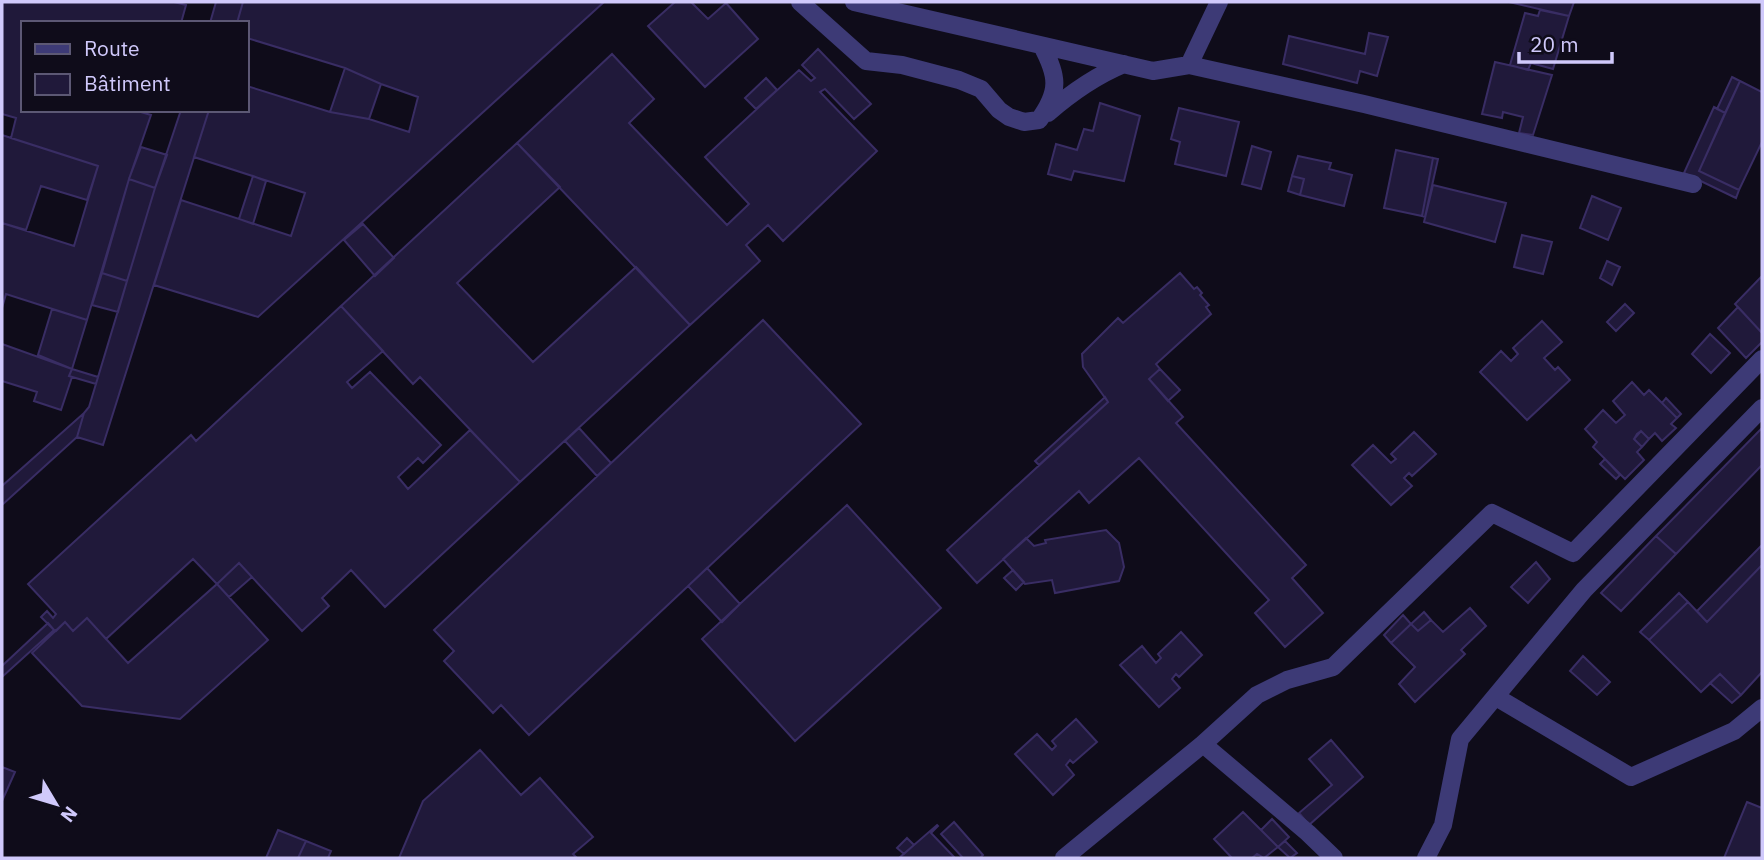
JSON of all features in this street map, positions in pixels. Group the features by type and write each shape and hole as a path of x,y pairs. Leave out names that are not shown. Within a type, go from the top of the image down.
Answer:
{"street":[{"path":"800,2 866,61 902,65 959,80 981,89 999,110 1024,122 1039,120 1078,89 1124,64"},
{"path":"854,2 1153,71 1189,65 1364,104 1693,184"},
{"path":"1189,65 1219,2"},
{"path":"1039,120 1050,105 1055,89 1054,68 1042,46"},
{"path":"1064,858 1203,744 1257,695 1287,680 1333,667 1492,513 1573,553 1762,359"},
{"path":"1426,858 1443,825 1460,739 1584,590 1762,408"},
{"path":"1496,697 1631,778 1734,731 1762,708"},
{"path":"1203,744 1334,858"}],"building":[{"path":"2,2 174,2 186,5 182,21 21,21 21,112 141,112 151,115 87,320 6,294 2,308 2,223 74,246 98,166 11,138 16,118 2,114"},
{"path":"216,2 243,2 238,21 211,21"},
{"path":"243,2 604,2 258,317 154,285 181,200 291,236 305,193 194,157 208,112 248,112 248,86 330,112 369,119 409,132 418,97 345,68 248,38 248,21 238,21"},
{"path":"675,2 691,2 708,19 726,3 758,39 705,87 648,26"},
{"path":"1509,2 1574,2 1569,16"},
{"path":"1540,10 1569,16 1553,69 1531,63 1528,70 1510,65 1525,13 1538,16"},
{"path":"1369,33 1388,37 1377,76 1360,71 1357,83 1283,64 1289,36 1365,54"},
{"path":"818,49 871,104 854,119 825,89 820,92 877,151 783,241 768,225 746,245 760,261 690,325 517,143 612,54 654,99 629,123 727,225 749,204 705,157 799,70 811,81 815,78 802,65"},
{"path":"1495,62 1552,75 1533,135 1519,133 1523,117 1503,112 1502,118 1482,114"},
{"path":"345,68 381,84 369,119 330,112"},
{"path":"1732,77 1740,81 1725,113 1717,109"},
{"path":"766,78 777,90 756,109 745,98"},
{"path":"1740,81 1762,92 1762,142 1739,190 1699,171"},
{"path":"1100,103 1140,116 1124,181 1074,171 1071,180 1048,174 1056,144 1077,150 1084,129 1093,131"},
{"path":"1714,107 1725,113 1699,171 1739,190 1736,198 1684,173"},
{"path":"1179,108 1239,122 1226,176 1175,164 1180,142 1171,139"},
{"path":"180,112 208,112 103,445 77,437 84,413 89,407"},
{"path":"2,135 98,166 87,200 41,186 26,230 2,223"},
{"path":"517,143 560,187 457,283 533,362 636,267 690,325 520,482 420,377 413,384 341,306"},
{"path":"1252,146 1271,152 1261,189 1242,184"},
{"path":"141,147 167,155 155,188 129,179"},
{"path":"1396,150 1433,158 1422,216 1384,208"},
{"path":"1298,156 1331,163 1329,169 1352,175 1344,206 1300,195 1304,179 1292,176"},
{"path":"1433,158 1438,159 1425,217 1422,216"},
{"path":"253,176 266,181 253,224 239,219"},
{"path":"1292,176 1304,179 1300,195 1288,191"},
{"path":"129,179 155,188 127,281 102,273"},
{"path":"1433,185 1506,203 1495,242 1424,222"},
{"path":"1592,196 1621,208 1608,240 1580,228"},
{"path":"363,224 394,258 375,276 344,240"},
{"path":"1522,235 1552,242 1543,274 1514,267"},
{"path":"1607,261 1620,267 1612,285 1600,278"},
{"path":"102,273 127,281 118,312 92,305"},
{"path":"1180,273 1194,289 1197,287 1202,293 1200,295 1209,305 1206,307 1211,314 1156,364 1160,369 1149,379 1183,417 1176,423 1306,565 1292,578 1323,613 1285,647 1255,613 1269,600 1139,458 1089,503 1079,491 977,583 947,550 1108,402 1083,367 1082,354 1118,318 1123,323"},
{"path":"1762,276 1762,333 1735,304"},
{"path":"1625,304 1634,313 1616,331 1607,322"},
{"path":"341,306 383,351 347,382 352,388 370,372 441,445 423,463 418,458 398,477 408,489 470,430 520,482 385,607 351,570 322,598 329,606 302,631 239,563 217,584 193,559 106,639 87,618 73,631 65,622 54,630 41,617 47,611 53,618 56,614 28,584 191,435 196,441"},
{"path":"1738,307 1762,333 1762,342 1746,358 1718,328"},
{"path":"52,309 87,320 72,369 38,355"},
{"path":"763,320 861,424 529,735 501,705 493,713 444,661 454,651 434,630"},
{"path":"1542,321 1562,342 1544,358 1555,370 1558,367 1570,380 1527,420 1480,372 1501,351 1511,361 1518,354 1513,348"},
{"path":"1710,334 1730,353 1711,373 1692,354"},
{"path":"2,344 72,369 61,410 34,401 37,392 2,381"},
{"path":"72,369 98,377 96,384 69,376"},
{"path":"1160,369 1180,390 1168,401 1149,379"},
{"path":"1632,382 1644,395 1649,390 1677,418 1671,424 1676,428 1662,441 1655,433 1649,439 1641,431 1637,434 1634,439 1642,447 1637,452 1644,460 1625,479 1593,447 1597,442 1585,429 1603,410 1616,423 1625,415 1613,401"},
{"path":"1105,397 1108,402 1039,465 1035,461"},
{"path":"1666,398 1681,414 1677,418 1662,403"},
{"path":"84,413 77,437 2,505 2,486"},
{"path":"579,428 611,463 597,476 565,441"},
{"path":"1762,428 1762,465 1676,554 1656,536"},
{"path":"1641,431 1649,439 1642,447 1634,439"},
{"path":"1414,432 1436,454 1412,476 1409,473 1404,478 1412,486 1391,505 1352,465 1373,445 1391,463 1396,459 1391,454"},
{"path":"1605,459 1620,475 1616,479 1600,464"},
{"path":"847,505 941,608 795,741 702,639"},
{"path":"1106,530 1119,543 1124,567 1119,581 1055,593 1052,580 1025,584 1003,559 1026,538 1034,546 1046,543 1045,540"},
{"path":"1656,536 1676,554 1621,611 1601,593"},
{"path":"1762,545 1762,565 1707,622 1697,611"},
{"path":"1536,562 1550,579 1528,603 1511,587"},
{"path":"239,563 252,577 229,597 217,584"},
{"path":"1762,565 1762,672 1741,695 1720,674 1701,692 1649,640 1688,602 1707,622"},
{"path":"707,568 740,604 722,622 688,586"},
{"path":"1013,570 1024,582 1016,590 1004,578"},
{"path":"217,584 268,640 180,719 82,706 32,653 65,622 73,631 87,618 128,663"},
{"path":"1679,593 1688,602 1649,640 1640,632"},
{"path":"1470,608 1486,626 1461,650 1465,654 1415,702 1399,684 1415,667 1391,643 1411,624 1418,631 1431,620 1443,632"},
{"path":"1424,612 1431,620 1418,631 1411,624"},
{"path":"1403,615 1411,624 1391,643 1384,635"},
{"path":"48,623 54,630 2,677 2,666"},
{"path":"1181,632 1202,655 1179,677 1176,674 1172,679 1180,688 1159,707 1120,665 1142,646 1156,663 1161,658 1158,654"},
{"path":"1583,656 1610,682 1597,695 1570,671"},
{"path":"1720,674 1741,695 1732,703 1710,683"},
{"path":"1076,719 1097,742 1073,763 1070,760 1066,765 1074,775 1053,795 1015,754 1037,734 1052,750 1056,746 1052,741"},
{"path":"1331,740 1363,777 1309,825 1299,813 1332,785 1309,759"},
{"path":"480,750 521,795 540,778 593,837 573,854 577,858 399,858 423,801"},
{"path":"2,767 15,772 2,801"},
{"path":"1747,802 1762,808 1762,858 1724,858"},
{"path":"1243,812 1278,847 1264,858 1257,854 1252,858 1232,858 1214,839"},
{"path":"1272,819 1289,837 1278,847 1261,830"},
{"path":"954,822 983,855 980,858 963,858 941,834"},
{"path":"937,825 931,833 955,858 899,858"},
{"path":"278,830 306,841 298,858 266,858"},
{"path":"907,838 914,845 904,854 897,848"},
{"path":"306,841 331,851 328,858 298,858"},
{"path":"1285,841 1297,853 1290,858 1278,847"}]}
